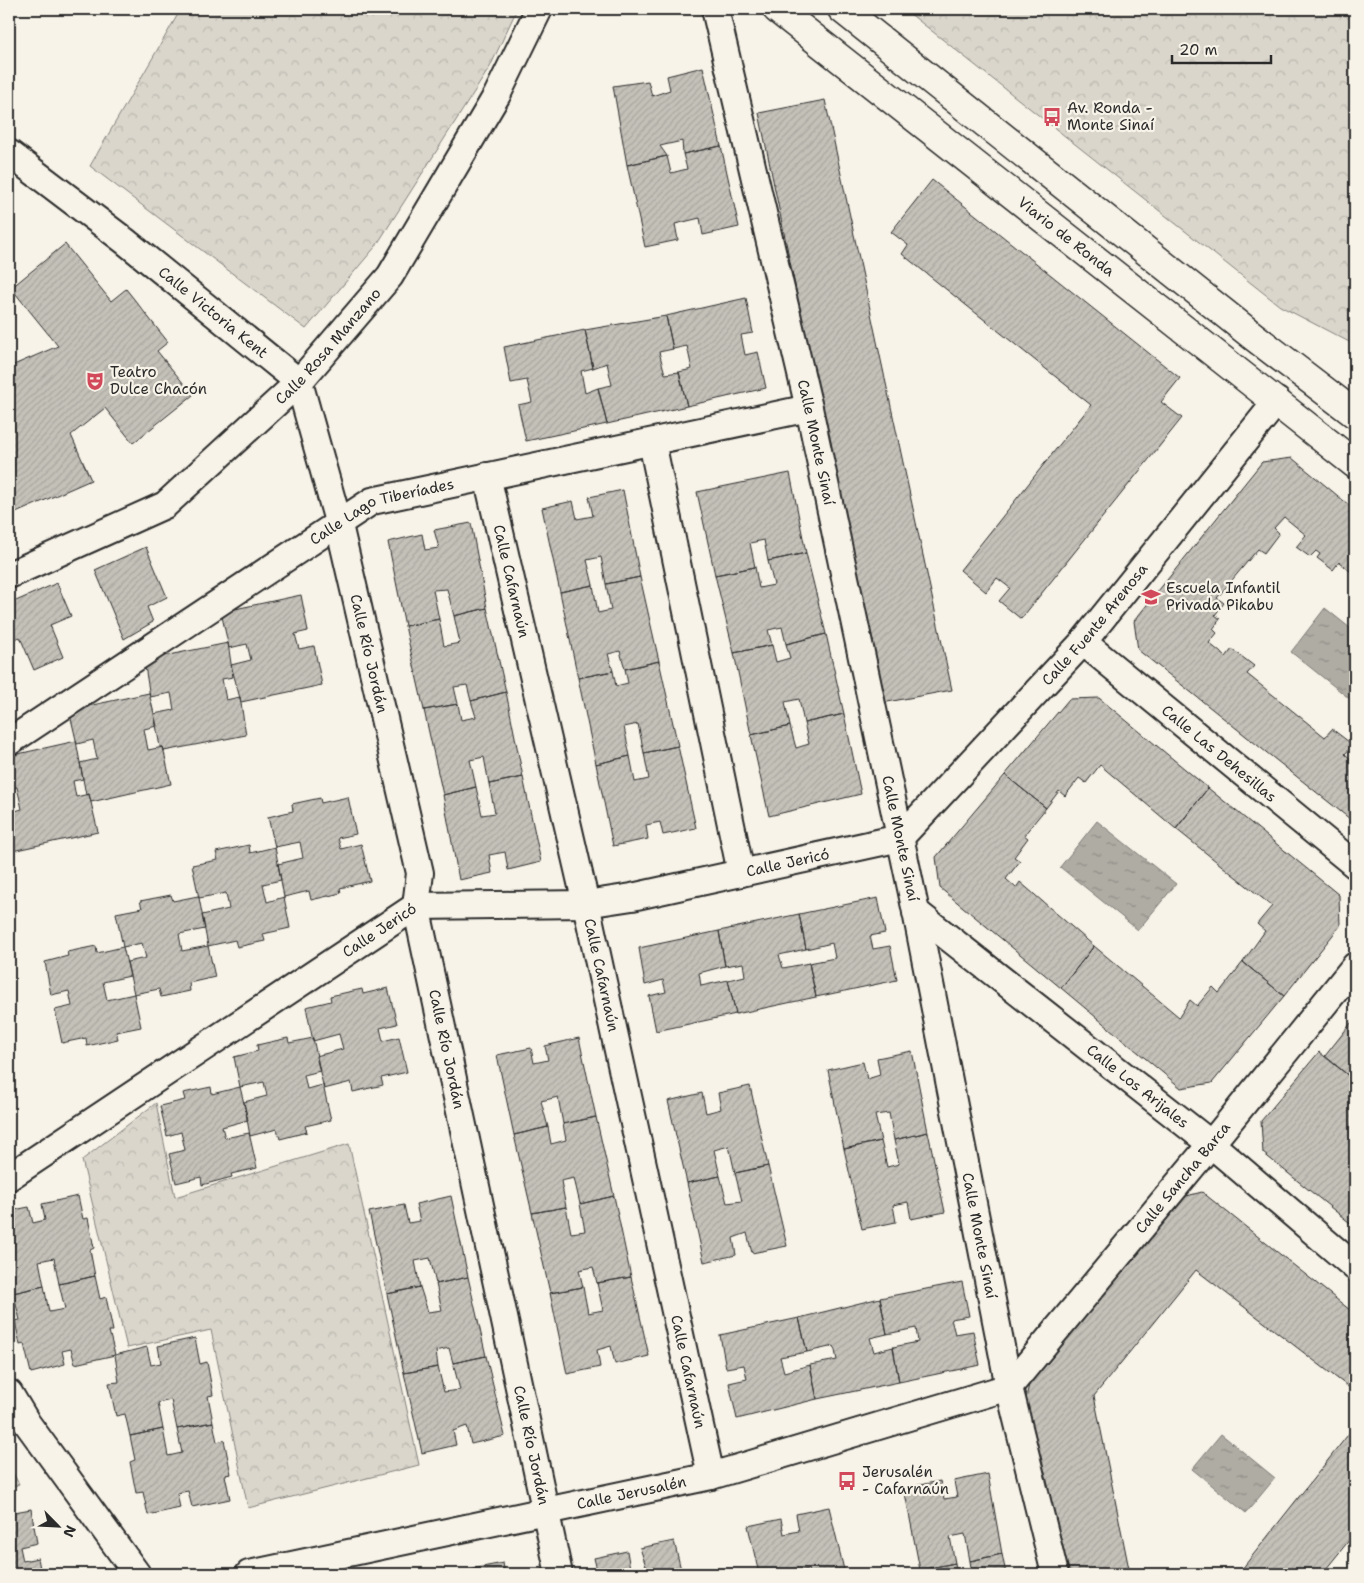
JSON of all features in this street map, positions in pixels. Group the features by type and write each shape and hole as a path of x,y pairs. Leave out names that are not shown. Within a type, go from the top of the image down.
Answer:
{"main road":[{"name":"Viario de Ronda","path":"777,9 1355,464"},
{"path":"842,9 1253,336 1355,414"}],"street":[{"name":"Calle Rosa Manzano","path":"9,575 166,506 299,382 390,276 497,95 540,9"},
{"name":"Calle Monte Sinaí","path":"715,9 809,408 916,912 1009,1387 1055,1574"},
{"name":"Calle Victoria Kent","path":"9,153 125,241 299,382"},
{"path":"299,382 339,525"},
{"name":"Calle Fuente Arenosa","path":"900,838 1083,642 1277,402"},
{"name":"Calle Lago Tiberíades","path":"9,742 339,525 372,501 809,408"},
{"path":"652,442 741,873"},
{"name":"Calle Cafarnaún","path":"487,476 586,904 711,1476"},
{"name":"Calle Río Jordán","path":"339,525 420,873 416,906 559,1574"},
{"name":"Calle Las Dehesillas","path":"1083,642 1355,865"},
{"name":"Calle Jericó","path":"9,1177 416,906 586,904 632,897 900,838"},
{"name":"Calle Los Arijales","path":"916,912 1212,1144 1355,1267"},
{"name":"Calle Sancha Barca","path":"1009,1387 1212,1144 1355,966"},
{"name":"Calle Jerusalén","path":"250,1574 711,1476 1009,1387"},
{"path":"9,1393 28,1423 137,1574"}],"green space":[{"path":"181,9 517,9 490,67 376,246 306,329 90,166"},
{"path":"904,9 1355,9 1355,345 1280,306"},
{"path":"156,1103 175,1197 349,1144 419,1465 248,1508 211,1330 127,1348 82,1160"},
{"path":"9,1466 19,1484 9,1489"}],"water":[{"path":"1325,608 1355,632 1355,703 1291,652"},
{"path":"1097,821 1176,884 1138,930 1060,867"},
{"path":"1221,1434 1275,1478 1246,1513 1192,1469"}],"building":[{"path":"703,67 721,146 683,154 682,141 660,146 667,156 627,165 613,86 648,81 652,96 670,90 667,76"},
{"path":"825,100 952,690 882,703 759,113"},
{"path":"721,146 739,227 703,235 700,218 675,224 678,240 645,247 627,165 667,156 671,173 687,169 683,154"},
{"path":"932,180 1180,378 1161,402 1182,418 1021,619 999,601 1010,588 997,578 986,592 960,570 1091,405 902,254 908,245 891,232"},
{"name":"Teatro Dulce Chacón","path":"65,244 111,301 126,289 168,342 157,351 193,395 133,443 105,408 71,435 91,480 9,516 9,367 58,346 11,288"},
{"path":"746,298 753,333 741,335 745,355 758,352 766,388 687,406 679,372 692,369 687,346 673,349 666,316"},
{"path":"666,316 673,349 659,352 665,374 679,372 687,406 607,424 598,388 612,385 607,363 593,368 585,330"},
{"path":"585,330 593,368 581,371 585,393 598,388 607,424 526,441 518,405 532,402 527,380 511,383 504,347"},
{"path":"1292,458 1355,510 1355,575 1339,562 1333,570 1317,558 1320,554 1316,551 1310,557 1296,547 1306,535 1284,517 1274,528 1279,533 1264,553 1258,549 1217,598 1224,603 1215,615 1220,619 1213,629 1217,633 1209,643 1226,657 1232,649 1254,666 1247,674 1325,737 1332,729 1353,745 1345,754 1355,763 1355,823 1138,650 1134,621 1262,462"},
{"path":"790,473 806,553 768,561 764,540 750,543 755,567 715,575 697,492"},
{"path":"623,490 640,577 606,584 601,557 587,560 593,585 560,592 542,508 573,501 577,519 593,516 589,497"},
{"path":"471,523 487,608 454,616 447,589 433,590 439,619 405,626 388,542 422,534 425,550 439,548 434,530"},
{"path":"146,547 167,597 147,607 153,622 124,639 95,570"},
{"path":"806,553 826,634 786,644 782,627 768,630 772,645 734,653 715,575 755,567 759,588 774,585 768,561"},
{"path":"640,577 659,661 625,669 620,651 608,654 613,671 578,678 560,592 593,585 598,613 611,610 606,584"},
{"path":"57,583 71,616 50,625 63,657 34,670 20,637 9,641 9,604"},
{"path":"301,595 308,631 295,634 299,649 314,646 322,685 241,702 231,665 251,660 247,644 229,648 221,612"},
{"path":"487,608 506,692 471,701 467,685 454,687 458,704 424,710 405,626 439,619 444,646 460,643 454,616"},
{"path":"826,634 844,714 804,723 799,699 785,702 790,726 751,735 734,653 772,645 776,662 790,658 786,644"},
{"path":"228,643 233,677 222,679 226,700 240,697 246,735 164,751 163,747 160,747 154,714 174,710 171,693 150,697 144,660"},
{"path":"659,661 678,746 644,753 638,724 624,727 630,756 596,764 578,678 613,671 616,686 628,683 625,669"},
{"path":"506,692 523,777 489,784 484,757 470,760 476,787 443,795 424,710 458,704 461,720 476,717 471,701"},
{"path":"149,693 157,726 144,729 148,750 163,747 171,784 91,802 89,794 86,795 80,763 97,759 93,740 77,744 69,710"},
{"path":"1099,698 1208,788 1176,829 1100,765 1086,783 1079,778 1065,796 1059,791 1046,808 1005,775 1069,699"},
{"path":"844,714 861,794 769,816 751,735 790,726 796,748 809,744 804,723"},
{"path":"76,741 83,779 73,781 76,797 89,794 98,832 12,851 9,838 9,813 22,809 17,787 9,789 9,756"},
{"path":"678,746 696,828 663,835 660,822 646,825 648,839 613,846 596,764 630,756 635,782 649,779 644,753"},
{"path":"1005,775 1046,808 1024,835 1028,838 1014,857 1020,861 1006,879 1016,888 1020,882 1094,946 1061,988 940,888 936,857"},
{"path":"523,777 541,862 508,870 505,852 489,855 492,873 459,880 443,795 476,787 482,815 495,813 489,784"},
{"path":"1208,788 1339,895 1340,926 1284,996 1243,962 1265,931 1257,924 1272,906 1176,829"},
{"path":"348,797 356,834 338,838 341,849 361,844 370,881 340,888 341,893 311,900 309,891 284,897 278,864 303,858 300,842 275,847 268,817 293,811 292,804 320,798 321,803"},
{"path":"249,845 250,853 275,847 281,880 263,884 267,902 284,897 290,928 263,934 265,941 237,947 235,940 208,946 202,915 229,909 226,893 199,898 192,865 218,860 216,852"},
{"path":"171,895 173,901 198,896 205,929 179,934 182,951 208,946 215,977 189,983 190,991 161,997 159,989 134,994 127,962 146,958 142,943 123,947 116,913 142,908 140,901"},
{"path":"878,898 885,933 870,936 873,949 890,946 897,980 816,997 809,963 835,958 832,943 806,949 799,914"},
{"path":"799,914 806,949 779,955 783,968 809,963 816,997 736,1014 728,980 745,976 743,963 725,966 719,931"},
{"path":"719,931 725,966 699,973 701,986 728,980 736,1014 656,1031 649,996 666,992 663,980 645,985 639,948"},
{"path":"96,946 97,953 123,947 130,976 103,982 107,1000 134,994 141,1027 116,1032 118,1039 87,1046 86,1038 62,1043 55,1010 72,1006 69,991 51,995 45,962 68,956 67,952"},
{"path":"1094,946 1179,1017 1190,1000 1197,1006 1213,987 1219,993 1243,962 1284,996 1212,1083 1181,1088 1061,988"},
{"path":"388,988 397,1024 380,1028 383,1041 399,1037 407,1072 381,1078 383,1085 353,1092 351,1082 324,1089 316,1056 343,1049 339,1034 313,1041 306,1007 331,1001 330,996 362,989 363,994"},
{"path":"1355,1018 1355,1081 1325,1056"},
{"path":"288,1038 289,1043 313,1038 320,1071 304,1075 307,1089 323,1085 331,1120 305,1126 307,1132 280,1139 277,1129 250,1136 244,1102 267,1096 264,1082 240,1087 234,1057 258,1051 257,1045"},
{"path":"579,1038 596,1117 563,1124 558,1097 541,1101 548,1127 514,1135 497,1055 531,1048 534,1063 548,1060 545,1046"},
{"path":"912,1051 928,1132 894,1140 889,1113 875,1115 881,1141 844,1149 828,1070 863,1062 867,1079 880,1075 877,1058"},
{"path":"1319,1052 1355,1081 1355,1227 1263,1153 1261,1121"},
{"path":"750,1086 768,1166 735,1173 729,1146 714,1150 720,1176 687,1183 668,1101 702,1093 706,1113 721,1109 718,1093"},
{"path":"211,1087 212,1094 240,1087 248,1120 222,1127 225,1138 249,1133 257,1168 231,1174 232,1177 202,1185 201,1177 176,1183 169,1154 185,1150 181,1132 167,1136 160,1106 185,1100 183,1093"},
{"path":"596,1117 614,1196 580,1204 574,1178 561,1181 566,1207 532,1213 514,1135 548,1127 551,1144 566,1140 563,1124"},
{"path":"928,1132 945,1212 911,1219 908,1202 893,1205 896,1222 862,1229 844,1149 881,1141 887,1167 899,1164 894,1140"},
{"path":"768,1166 787,1246 752,1253 747,1233 733,1238 736,1255 704,1262 687,1183 720,1176 727,1203 742,1201 735,1173"},
{"path":"1202,1192 1355,1314 1355,1392 1196,1270 1094,1396 1130,1574 1067,1574 1025,1403 1034,1361 1175,1199"},
{"path":"78,1196 83,1219 88,1218 94,1248 90,1250 95,1276 59,1284 54,1258 39,1261 44,1286 13,1293 9,1273 9,1211 29,1207 33,1223 45,1220 42,1204"},
{"path":"451,1196 468,1277 436,1284 430,1258 415,1261 420,1287 387,1294 369,1212 404,1205 408,1223 420,1221 416,1204"},
{"path":"614,1196 631,1277 597,1283 593,1267 579,1270 583,1287 550,1293 532,1213 566,1207 571,1233 585,1231 580,1204"},
{"path":"95,1276 100,1299 106,1297 113,1331 109,1331 115,1355 75,1364 71,1349 62,1351 65,1364 31,1373 24,1344 20,1345 15,1321 20,1320 13,1293 44,1286 49,1312 65,1309 59,1284"},
{"path":"468,1277 486,1356 453,1363 449,1348 436,1351 438,1367 404,1373 387,1294 420,1287 428,1312 442,1310 436,1284"},
{"path":"631,1277 649,1356 615,1364 611,1346 597,1350 600,1367 567,1374 550,1293 583,1287 588,1313 603,1310 597,1283"},
{"path":"962,1282 969,1316 951,1319 955,1334 973,1331 980,1365 899,1382 893,1347 918,1342 916,1328 887,1334 880,1298"},
{"path":"880,1298 887,1334 870,1338 874,1352 893,1347 899,1382 817,1399 810,1365 837,1360 834,1346 807,1352 799,1318"},
{"path":"799,1318 807,1352 780,1357 784,1372 810,1365 817,1399 737,1419 729,1383 747,1379 744,1365 726,1368 720,1335"},
{"path":"195,1338 200,1364 207,1362 213,1395 208,1396 213,1422 177,1429 171,1400 158,1403 163,1429 130,1436 125,1414 116,1416 109,1383 119,1382 115,1355 147,1347 151,1365 161,1363 158,1346"},
{"path":"486,1356 505,1436 471,1444 467,1426 453,1431 456,1445 422,1453 404,1373 438,1367 444,1392 460,1390 453,1363"},
{"path":"213,1422 217,1442 224,1440 231,1474 225,1475 230,1499 192,1507 188,1491 177,1493 180,1508 148,1515 143,1492 136,1493 130,1462 135,1460 130,1436 163,1429 168,1456 182,1453 177,1429"},
{"path":"1355,1426 1355,1533 1322,1574 1238,1574"},
{"path":"988,1474 1002,1554 970,1561 965,1534 950,1537 955,1563 920,1570 904,1488 940,1481 944,1499 957,1497 954,1481"},
{"path":"829,1507 845,1574 809,1574 808,1569 794,1572 795,1574 759,1574 748,1526 781,1519 784,1534 799,1531 796,1514"},
{"path":"31,1509 37,1543 20,1547 23,1561 38,1558 41,1574 9,1574 9,1513"},
{"path":"674,1541 682,1574 598,1574 594,1558 627,1551 630,1569 646,1566 640,1548"},
{"path":"1002,1554 1006,1574 972,1574 970,1561"},
{"path":"503,1563 505,1574 468,1574 467,1570"},
{"path":"955,1563 957,1574 921,1574 920,1570"}],"place":[{"name":"Av. Ronda - Monte Sinaí","path":"1052,117"},
{"name":"Teatro Dulce Chacón","path":"95,381"},
{"name":"Escuela Infantil Privada Pikabu","path":"1151,597"},
{"name":"Jerusalén - Cafarnaún","path":"847,1481"}]}
